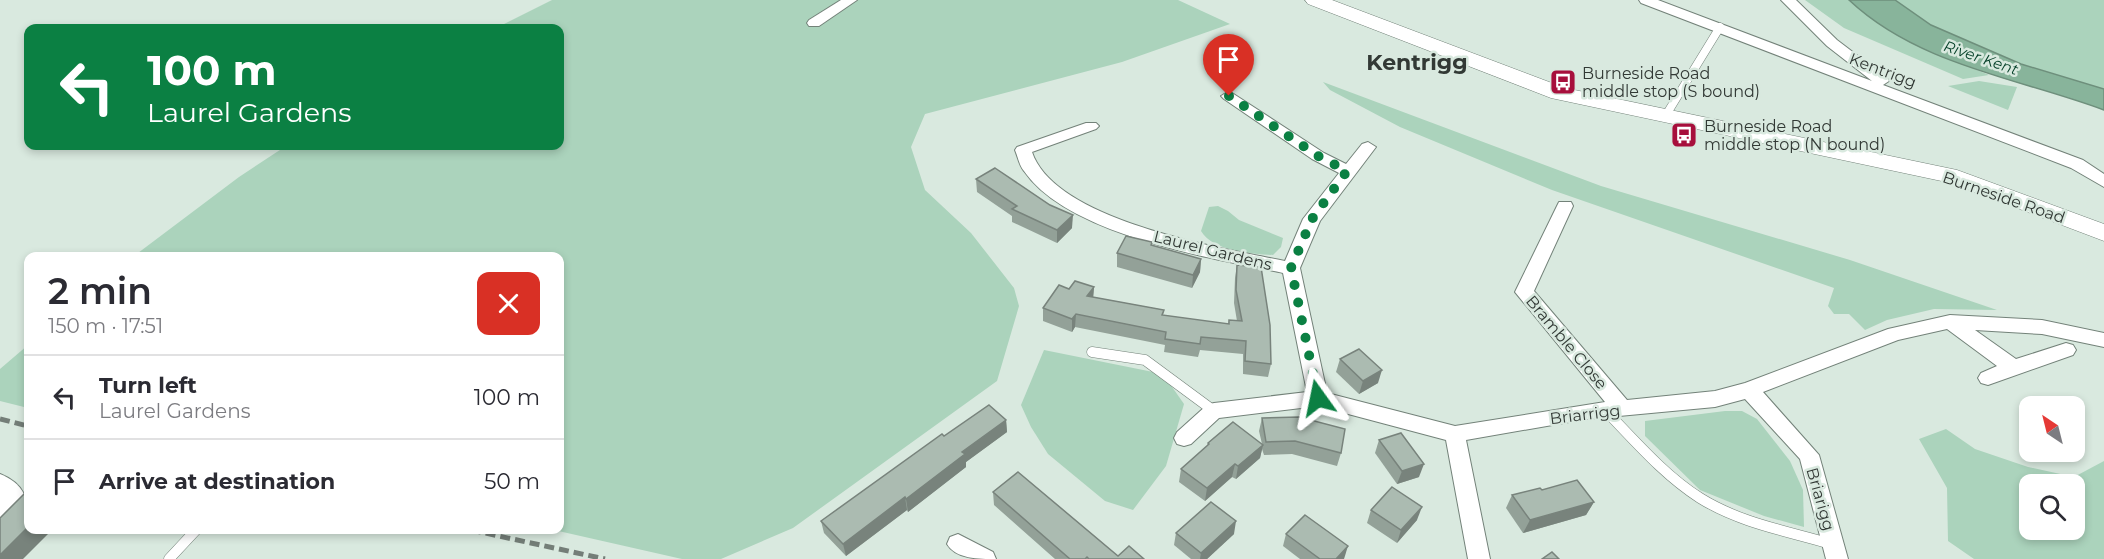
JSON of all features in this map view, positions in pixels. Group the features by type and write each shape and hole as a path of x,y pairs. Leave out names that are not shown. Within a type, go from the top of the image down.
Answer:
{"street":[{"path":"814,23 850,0"},
{"name":"Burneside Road","path":"1315,0 1559,93 1957,177 2104,233"},
{"name":"Kentrigg","path":"1646,0 2077,164 2104,182"},
{"path":"1788,0 1846,57 1911,100"},
{"path":"1229,96 1318,156 1347,171"},
{"name":"Laurel Gardens","path":"1091,126 1023,150 1030,170 1051,190 1091,214 1174,243 1291,268"},
{"name":"Laurel Gardens","path":"1318,398 1291,268 1312,219 1347,171 1368,147"},
{"name":"Bramble Close","path":"1565,206 1524,292 1614,410"},
{"path":"1950,322 2013,367"},
{"name":"Briarrigg","path":"1214,411 1318,398 1455,434 1587,411 1715,399 1749,390 1895,334 1950,322 2042,327 2104,340"},
{"path":"1988,378 2013,367 2066,350"},
{"name":"Briarigg","path":"1749,390 1809,455 1835,552"},
{"path":"1184,438 1214,411"},
{"path":"1455,434 1479,559"},
{"path":"0,483 13,494 0,517"},
{"path":"958,544 985,559"}],"lane":[{"path":"1666,115 1720,27"},
{"path":"1092,352 1145,360 1214,411"},
{"path":"1614,410 1669,474 1701,499 1740,517 1835,552"},
{"path":"169,559 192,534"}],"shaded area":[{"path":"552,0 1178,0 1230,24 1122,62 925,114 911,147 925,190 971,233 1014,288 1019,306 997,381 793,528 721,559 682,559 564,532 564,252 139,252 239,177 280,150 564,150 564,24 504,24"},
{"path":"1805,0 1849,0 1864,13 1898,34 1933,52 1989,75 1963,79 1844,28"},
{"path":"1895,0 2104,0 2104,89 2021,64 1931,25"},
{"path":"1979,81 2017,87 2008,110 1948,86"},
{"path":"1323,82 1601,186 1850,260 1997,310 1934,309 1887,320 1865,330 1849,314 1834,314 1828,306 1834,288 1552,190 1400,127 1330,90"},
{"path":"1218,206 1239,220 1283,238 1281,247 1273,255 1264,255 1233,250 1214,243 1201,231 1209,207"},
{"path":"24,348 24,407 0,401 0,369"},
{"path":"1044,350 1163,374 1184,404 1166,466 1133,510 1105,501 1048,454 1031,427 1021,405"},
{"path":"1742,411 1757,419 1790,461 1803,490 1804,527 1764,516 1700,490 1645,436 1645,421"},
{"path":"1946,429 1975,449 2028,467 2060,474 2019,474 2019,540 2085,540 2085,474 2080,474 2104,461 2104,559 1974,559 1948,541 1947,488 1919,439"}],"water":[{"name":"River Kent","path":"1849,0 1895,0 1931,25 2021,64 2104,89 2104,110 1937,55 1876,22"}],"building":[{"path":"995,168 1050,205 1073,215 1057,230 1012,209 1017,206 976,179"},
{"path":"1126,236 1152,242 1151,245 1201,259 1193,275 1117,253"},
{"path":"1237,265 1261,267 1270,325 1271,364 1245,361 1246,341 1201,337 1200,344 1165,339 1166,332 1076,314 1072,319 1043,308 1059,285 1069,289 1075,281 1094,287 1087,296 1164,310 1162,315 1229,324 1229,320 1242,321 1236,290"},
{"path":"1359,349 1382,370 1363,381 1340,359"},
{"path":"989,405 1006,420 962,452 965,454 906,499 905,497 843,544 821,521 942,434 944,436"},
{"path":"1299,417 1345,429 1341,453 1295,441 1266,442 1262,418"},
{"path":"1233,422 1263,445 1238,466 1235,464 1207,488 1181,469"},
{"path":"1401,433 1424,464 1402,471 1379,440"},
{"path":"1018,472 1118,556 1129,546 1144,559 1089,559 1087,557 1070,559 993,492"},
{"path":"1577,480 1594,502 1530,520 1512,495 1540,488 1542,490"},
{"path":"1392,487 1422,507 1401,530 1371,510"},
{"path":"24,494 24,531 0,555 0,518"},
{"path":"1211,502 1236,521 1201,553 1176,533"},
{"path":"1305,515 1348,546 1336,559 1320,559 1286,534"},
{"path":"1552,552 1559,559 1542,559"}],"railway":[{"path":"0,419 24,425"},
{"path":"489,534 605,559"}],"place":[{"name":"Burneside Road middle stop (S bound)","path":"1563,82"},
{"name":"Burneside Road middle stop (N bound)","path":"1684,135"}],"district":[{"name":"Kentrigg","path":"1417,62"}],"route":[{"path":"1229,96 1318,156 1347,171 1312,219 1291,268 1318,398"}]}
